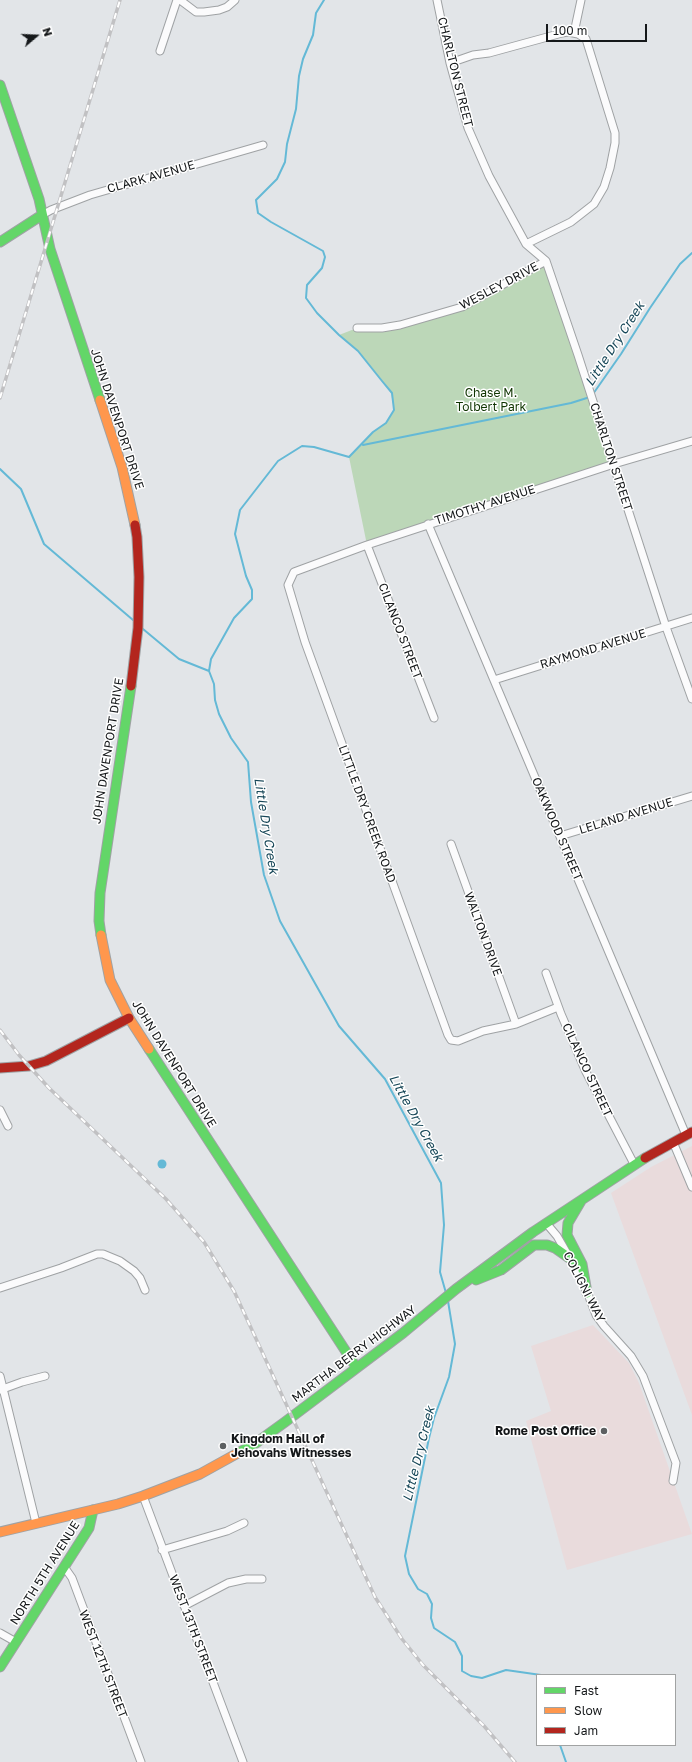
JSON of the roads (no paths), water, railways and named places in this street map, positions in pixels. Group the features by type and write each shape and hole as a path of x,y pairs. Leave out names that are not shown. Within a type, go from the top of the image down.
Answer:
{"street":[{"path":"160,52 178,0 196,12 204,12 219,10 227,7 235,0"},
{"name":"CHARLTON STREET","path":"437,0 450,63 468,128 488,176 526,244 546,261 614,464 666,627 692,699"},
{"path":"574,33 582,0"},
{"path":"450,63 473,55 489,53 555,34 568,32 574,33 586,39 615,133 615,143 610,168 604,187 594,204 571,222 526,244"},
{"name":"JOHN DAVENPORT DRIVE","path":"0,86 39,200 50,249 66,300 122,467 129,493 136,537 139,577 138,628 132,677 101,875 99,907 100,938 107,970 110,980 129,1018 356,1367"},
{"name":"CLARK AVENUE","path":"42,215 90,195 262,145"},
{"path":"0,242 42,215"},
{"name":"WESLEY DRIVE","path":"358,328 382,328 400,325 462,307 546,261"},
{"name":"TIMOTHY AVENUE","path":"288,585 294,572 367,545 614,464 692,441"},
{"name":"OAKWOOD STREET","path":"428,524 560,836 689,1133"},
{"name":"CILANCO STREET","path":"367,545 434,718"},
{"name":"LITTLE DRY CREEK ROAD","path":"288,585 305,642 451,1040 458,1041 483,1031 516,1024"},
{"name":"RAYMOND AVENUE","path":"494,680 692,618"},
{"name":"LELAND AVENUE","path":"560,836 692,796"},
{"name":"WALTON DRIVE","path":"450,844 516,1024"},
{"name":"CILANCO STREET","path":"546,973 558,1007 586,1072 634,1164"},
{"path":"516,1024 558,1007"},
{"path":"0,1068 29,1066 46,1061 129,1018"},
{"path":"0,1110 8,1126"},
{"path":"482,1275 546,1223 634,1164 689,1133"},
{"path":"672,1142 692,1187"},
{"path":"583,1198 568,1223 567,1235 582,1264 587,1293"},
{"name":"COLIGNI WAY","path":"546,1223 557,1236 572,1260 596,1315 631,1356 642,1372 676,1463 673,1481"},
{"path":"482,1275 501,1270 534,1245 547,1245 555,1248 572,1260"},
{"path":"0,1288 97,1254 103,1254 114,1258 134,1271 140,1278 145,1290"},
{"name":"MARTHA BERRY HIGHWAY","path":"0,1532 93,1510 143,1496 200,1474 256,1443 418,1321 456,1289 482,1275"},
{"path":"0,1376 2,1390 36,1523"},
{"path":"2,1390 22,1382 45,1376"},
{"name":"WEST 13TH STREET","path":"143,1496 162,1550 243,1762"},
{"name":"NORTH 5TH AVENUE","path":"0,1667 65,1568 89,1528 93,1510"},
{"path":"162,1550 227,1531 244,1523"},
{"name":"WEST 12TH STREET","path":"65,1568 72,1578 141,1762"},
{"path":"184,1606 228,1583 246,1579 262,1579"},
{"path":"0,1633 16,1642"}],"water":[{"path":"160,1160 164,1160 166,1164 164,1168 160,1168 158,1166 158,1162"}],"waterway":[{"name":"Little Dry Creek","path":"324,0 316,13 313,35 303,59 299,76 296,109 287,144 285,162 277,179 256,200 258,213 271,222 323,251 325,257 322,268 307,285 306,298 317,313 358,351 392,393 394,410 386,423 373,432 349,457 314,447 302,446 278,461 240,510 235,534 246,576 252,590 252,599 234,618 211,659 209,671 214,684 215,700 219,714 231,738 248,762 251,802 264,875 280,921 339,1026 385,1079 441,1183 444,1225 440,1272 446,1293"},
{"name":"Little Dry Creek","path":"593,394 680,264 692,253"},
{"name":"Little Dry Creek","path":"363,445 571,403 590,397"},
{"path":"0,469 21,489 44,544 133,620"},
{"path":"143,629 179,659 209,671"},
{"name":"Little Dry Creek","path":"448,1301 455,1344 449,1377 434,1418 429,1438 405,1556 409,1574 418,1589 427,1594 432,1604 431,1618 434,1628 455,1642 462,1656 462,1671 471,1676 482,1678 506,1670 536,1674"},
{"name":"Little Dry Creek","path":"560,1746 566,1762"}],"railway":[{"path":"0,398 120,0"},
{"path":"0,1030 19,1055 49,1088 166,1199 204,1242 234,1291 375,1597 402,1639 423,1665 484,1726 515,1762"}],"place":[{"name":"Rome Post Office","path":"604,1431"},
{"name":"Kingdom Hall of Jehovahs Witnesses","path":"223,1446"}],"park label":[{"name":"Chase M. Tolbert Park","path":"491,400"}]}
